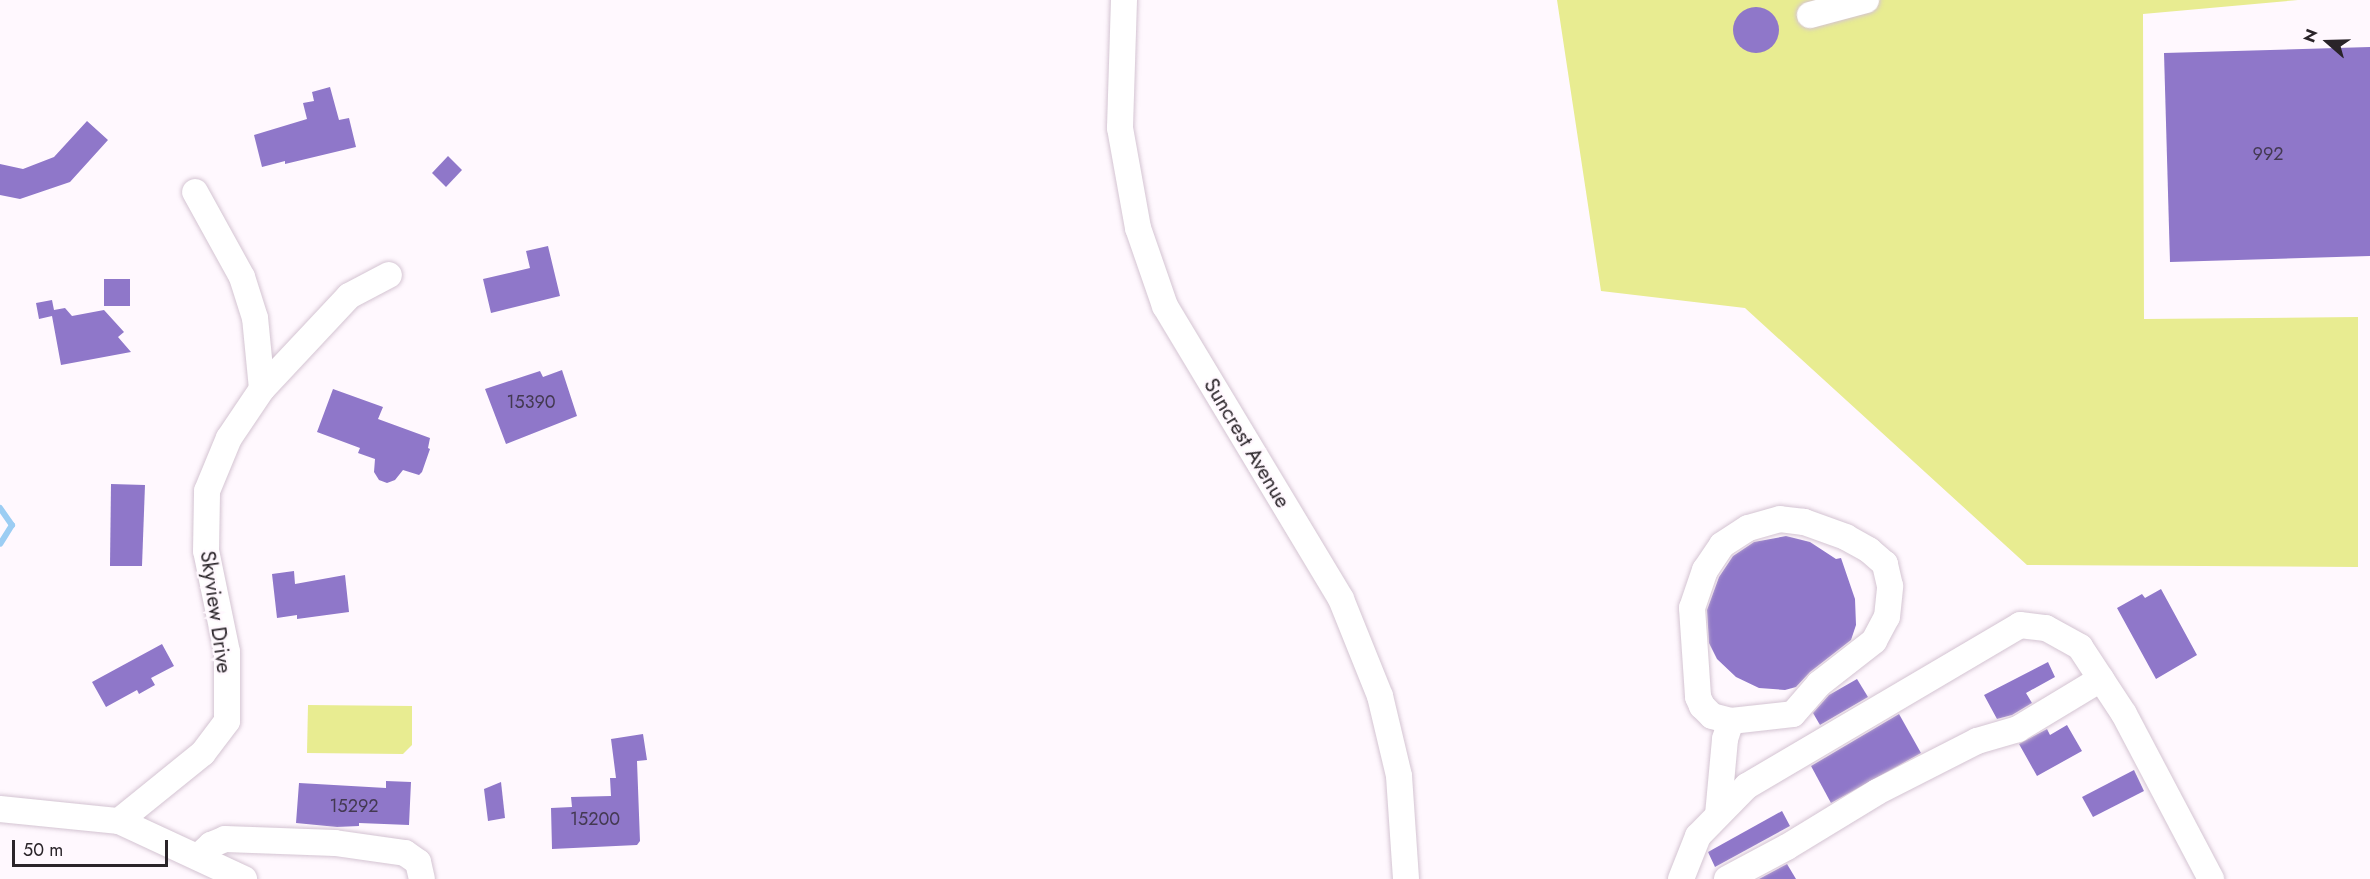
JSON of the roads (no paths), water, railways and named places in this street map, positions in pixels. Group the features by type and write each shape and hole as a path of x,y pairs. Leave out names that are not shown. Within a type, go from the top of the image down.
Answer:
{"street":[{"name":"Suncrest Avenue","path":"1124,0 1120,128 1138,228 1165,306 1345,610 1380,696 1400,776 1406,879"},
{"path":"1810,15 1866,0"},
{"path":"195,192 242,278 255,318 262,389"},
{"name":"Skyview Drive","path":"119,821 203,753 227,721 227,652 206,551 207,490 229,438 262,389 349,296 389,275"},
{"path":"1780,519 1804,522 1846,537 1869,550 1885,564 1890,586 1887,617 1874,641 1819,684 1793,714 1731,721 1712,716 1702,706 1698,697 1692,608 1705,570 1722,545 1748,528 1780,519"},
{"path":"1682,879 1698,836 1747,786 2020,625 2046,628 2080,647 2124,714 2211,879"},
{"path":"1727,879 1787,847 1877,792 1977,741 2018,729 2101,679"},
{"path":"1718,815 1725,739 1731,721"},
{"path":"0,809 119,821 244,879"},
{"path":"198,857 211,845 225,839 335,843 405,854 418,862 422,879"}],"waterway":[{"path":"0,508 12,525 0,544"}]}
